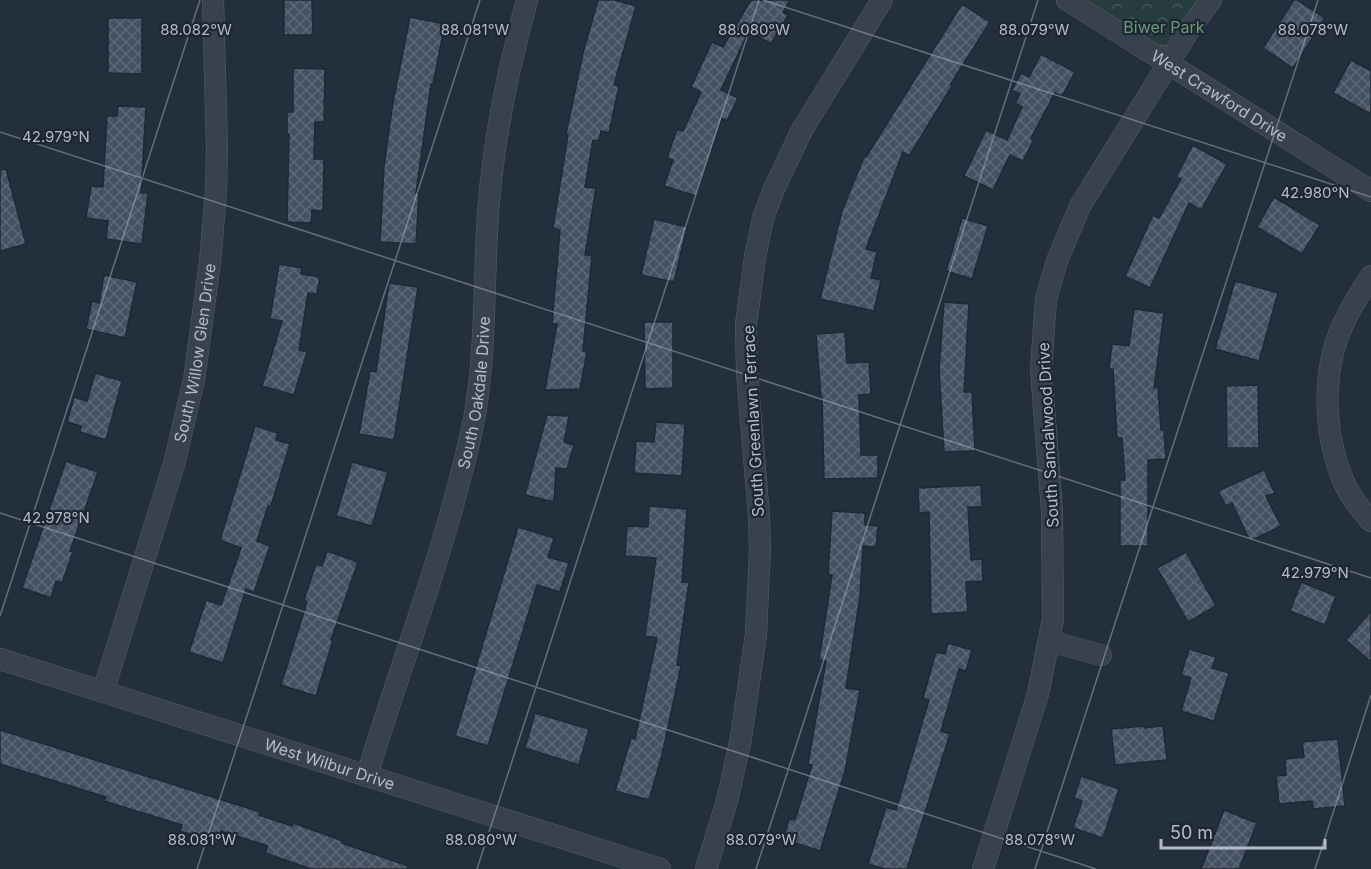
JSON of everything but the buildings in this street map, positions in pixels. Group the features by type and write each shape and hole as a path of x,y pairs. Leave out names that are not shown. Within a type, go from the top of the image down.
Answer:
{"street":[{"name":"South Willow Glen Drive","path":"103,692 174,464 194,380 210,262 216,192 213,0"},
{"name":"South Oakdale Drive","path":"367,776 446,531 464,466 477,402 486,287 487,232 494,168 511,57 527,0"},
{"name":"South Greenlawn Terrace","path":"706,869 727,801 741,738 756,634 760,550 759,517 747,372 746,324 755,257 763,218 802,130 882,0"},
{"name":"West Crawford Drive","path":"1067,0 1371,190"},
{"name":"South Sandalwood Drive","path":"983,869 1038,694 1053,619 1053,548 1041,369 1046,299 1080,206 1211,0"},
{"path":"1371,276 1354,302 1334,348 1330,364 1328,402 1331,444 1343,480 1352,497 1371,521"},
{"path":"1049,641 1101,654"},
{"name":"West Wilbur Drive","path":"0,659 660,869"}],"green space":[{"name":"Biwer Park","path":"1067,0 1224,0 1169,64"}]}
